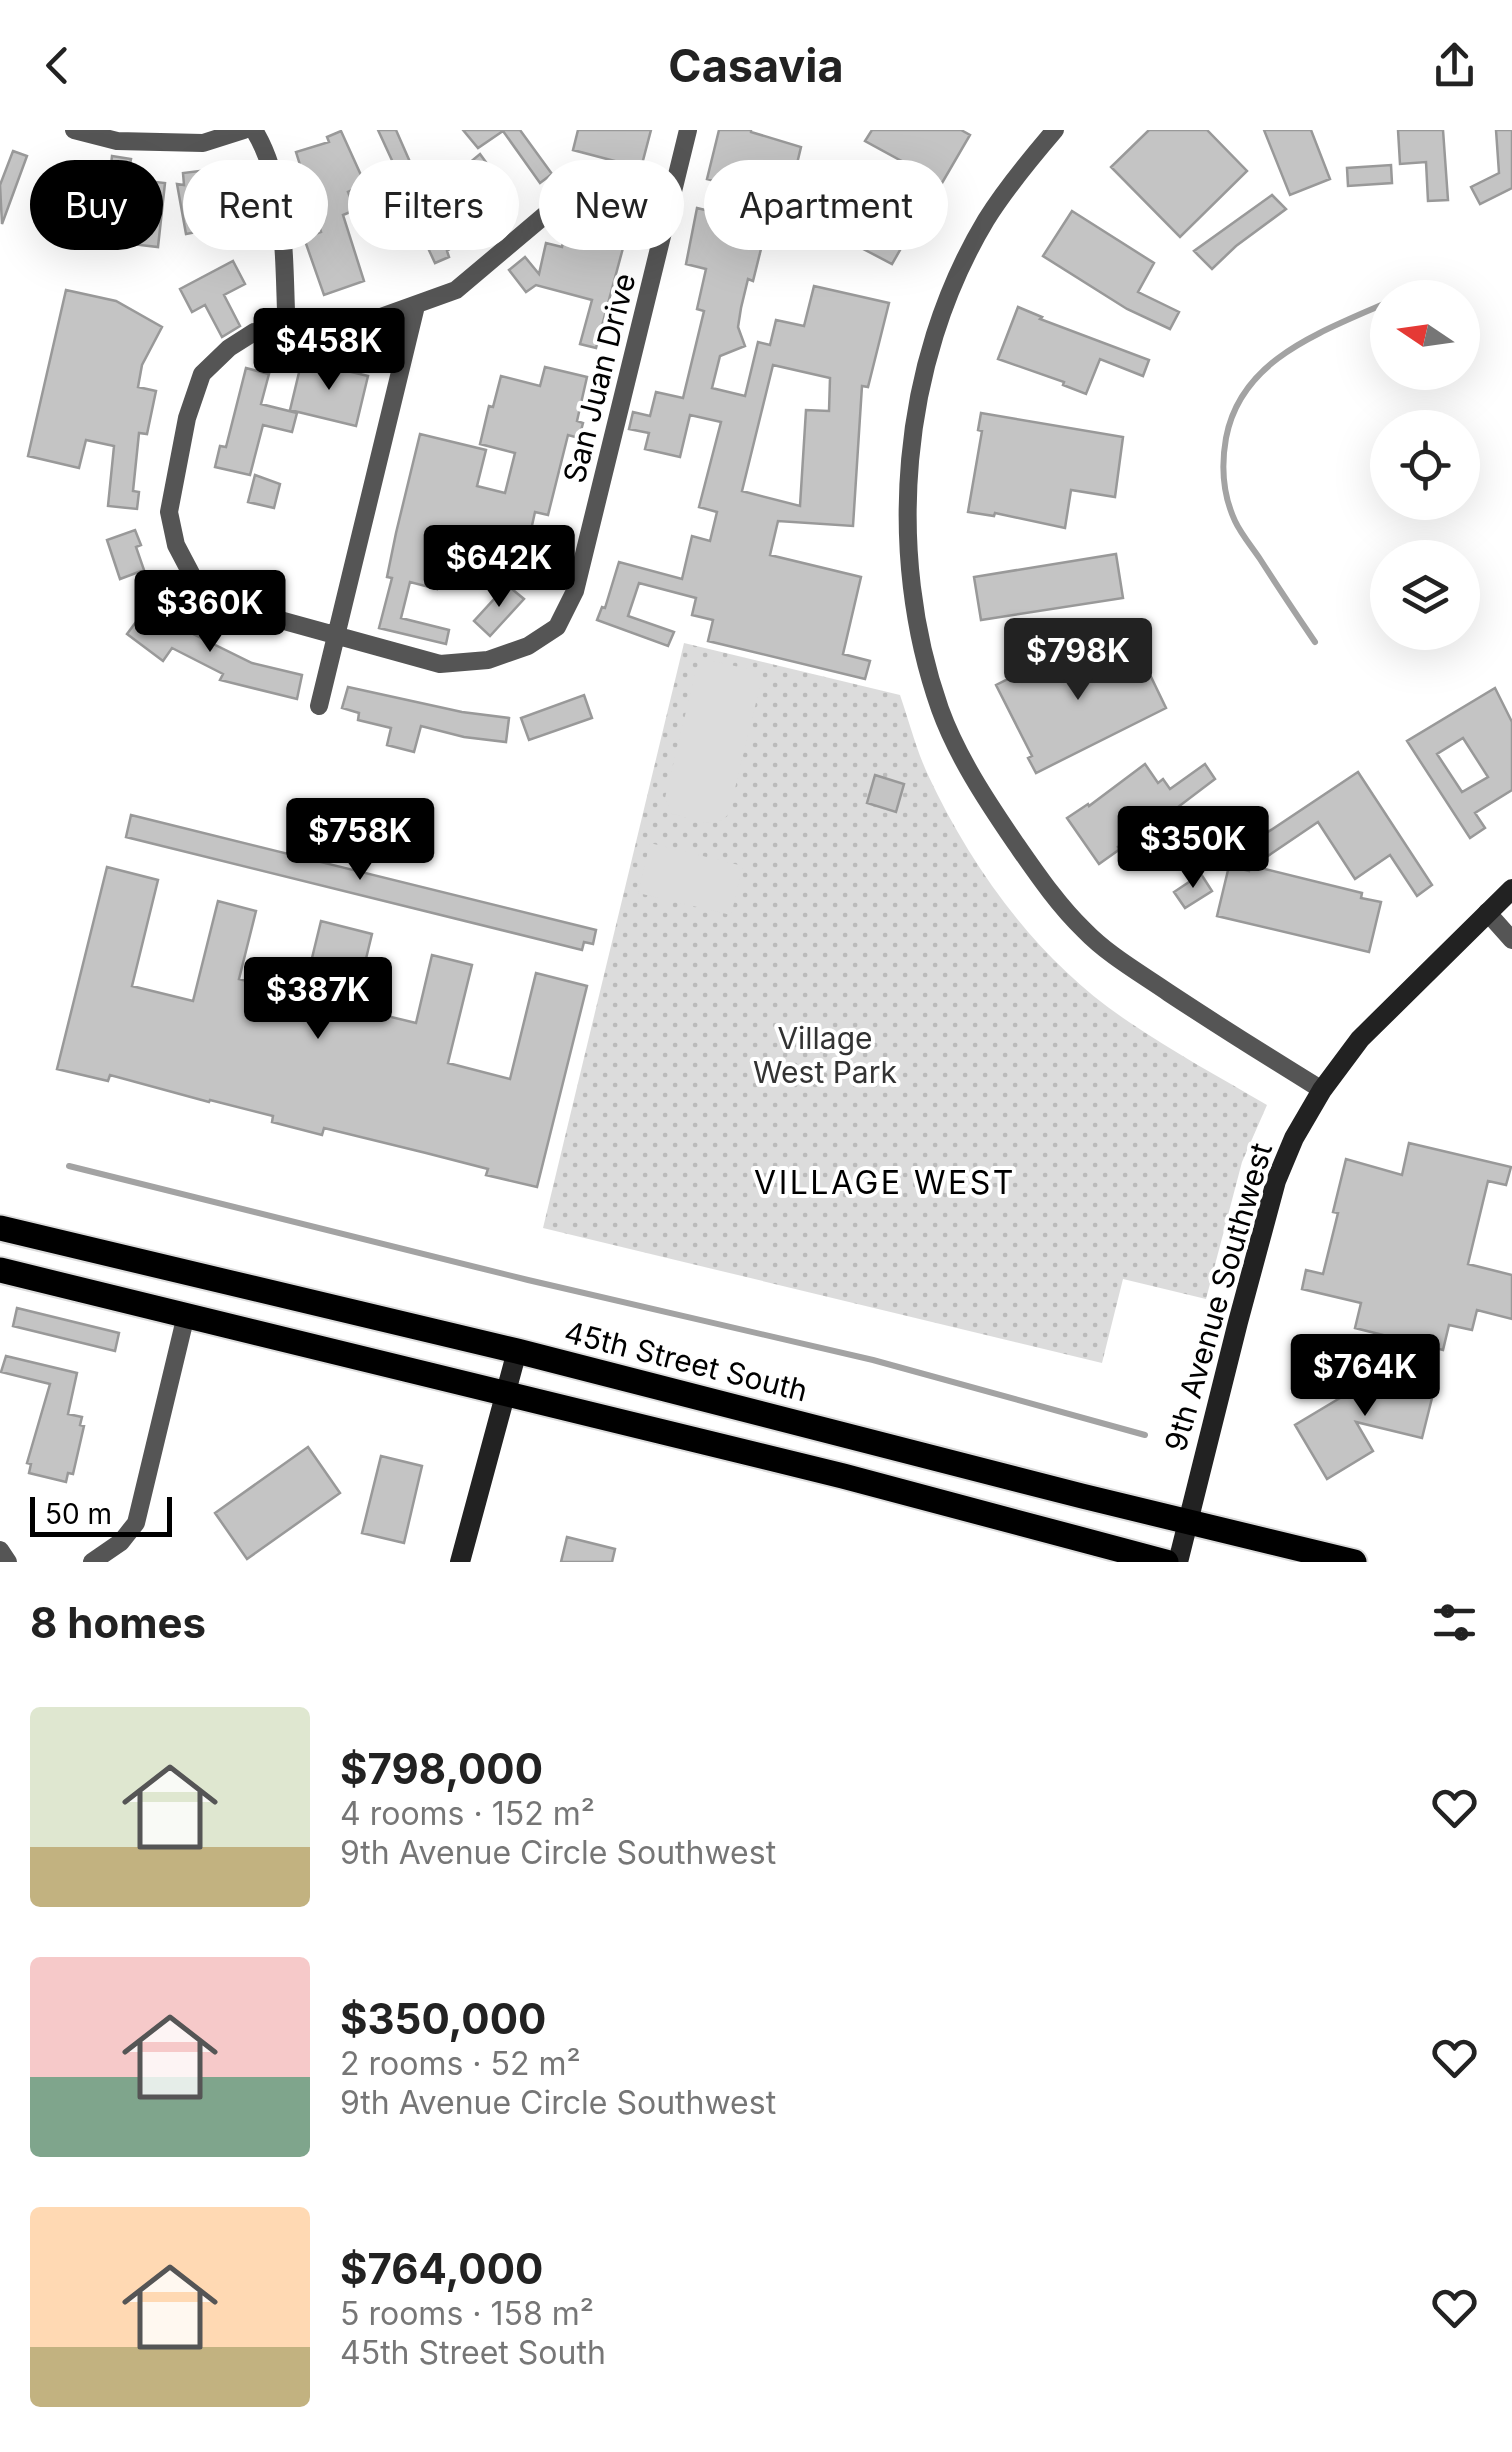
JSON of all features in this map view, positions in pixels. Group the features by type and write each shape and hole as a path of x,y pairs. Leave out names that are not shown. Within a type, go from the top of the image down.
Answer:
{"main road":[{"name":"45th Street South","path":"0,1228 517,1351 1354,1562"},
{"path":"0,1270 843,1476 1166,1562"}],"street":[{"path":"74,130 117,141 203,143 244,130"},
{"path":"254,130 262,142 278,199 287,332"},
{"name":"San Juan Drive","path":"681,160 688,130"},
{"path":"1055,130 987,220 962,267 935,341 917,411 906,490 908,554 928,668 941,712 976,782 1036,873 1084,930 1136,971 1322,1090"},
{"name":"San Juan Drive","path":"539,220 456,290 356,326 254,332 229,348 202,374 187,418 169,512 176,545 196,583 226,604 440,664 488,660 528,646 557,627 575,592 659,250"},
{"path":"319,706 416,306"},
{"name":"9th Avenue Southwest","path":"1178,1562 1276,1181 1294,1138 1322,1090 1360,1039 1512,889"},
{"path":"1487,912 1512,940"},
{"path":"92,1562 121,1542 136,1523 186,1315"},
{"path":"460,1562 517,1351"},
{"path":"0,1550 8,1562"}],"green space":[{"name":"Village West Park","path":"684,643 900,695 924,765 946,811 988,880 1038,943 1066,972 1129,1022 1267,1105 1242,1162 1206,1299 1123,1279 1102,1363 543,1228"},
{"path":"709,660 752,670 759,676 760,686 729,813 711,823 672,814 665,798 696,670"},
{"path":"650,843 743,866 731,915 638,893"}],"building":[{"path":"378,130 396,130 409,160 392,160"},
{"path":"463,130 520,130 542,160 539,182 503,131 478,148"},
{"path":"578,130 651,130 643,160 611,160 573,150"},
{"path":"719,130 751,130 801,147 798,160 712,160"},
{"path":"872,130 961,130 970,135 948,173 948,160 900,160 865,141"},
{"path":"1149,130 1207,130 1247,171 1180,237 1111,167"},
{"path":"1264,130 1311,130 1330,179 1290,195"},
{"path":"1398,130 1443,130 1448,200 1428,201 1426,162 1400,164"},
{"path":"1496,130 1512,130 1512,188 1480,204 1471,187 1499,173"},
{"path":"341,131 354,160 348,160 348,213 343,215 348,250 354,250 364,281 324,295 308,250 328,250 328,160 298,160 296,152 329,142 327,137"},
{"path":"13,151 27,156 2,224 0,185"},
{"path":"1391,165 1392,183 1348,186 1347,168"},
{"path":"177,184 183,185 183,217"},
{"path":"1272,195 1286,209 1212,269 1194,251"},
{"path":"697,208 704,210 704,250 761,250 741,308 738,327 745,346 720,356 712,388 745,396 758,342 770,345 776,320 804,326 814,286 889,303 868,387 862,386 853,526 778,521 770,555 861,577 843,654 870,661 865,679 708,641 713,620 692,615 696,598 639,583 628,616 674,632 668,646 597,620 602,607 605,608 619,562 682,579 692,536 710,541 717,512 699,507 721,422 690,415 680,457 645,449 649,433 629,429 633,412 650,416 656,392 683,398 704,311 697,309 706,269 686,264","holes":["773,365 830,378 829,411 806,410 800,506 742,491"]},
{"path":"1072,211 1154,263 1138,292 1179,312 1170,329 1127,309 1043,256"},
{"path":"429,250 448,250 449,257 435,263"},
{"path":"544,250 622,250 596,348 580,344 592,300 536,285 526,292 509,270 525,257 539,274"},
{"path":"865,250 900,250 892,264"},
{"path":"233,261 245,284 224,295 240,326 222,337 205,305 192,312 180,289"},
{"path":"66,290 116,301 162,327 142,365 138,387 156,391 147,434 139,433 133,491 139,492 137,509 108,506 114,446 86,440 79,468 28,456"},
{"path":"1018,307 1149,360 1143,376 1100,359 1086,394 1063,385 1064,382 998,359"},
{"path":"302,360 368,376 356,426 290,410"},
{"path":"545,367 587,377 577,421 583,423 579,438 568,435 548,515 535,512 529,539 549,544 545,560 456,538 453,547 448,545 437,589 410,582 401,618 449,630 446,644 379,628 392,578 387,577 396,533 420,434 486,450 477,486 505,493 515,453 480,444 489,406 493,407 501,376 540,386"},
{"path":"246,368 269,374 261,404 297,413 292,432 263,425 250,475 215,467 220,446 226,447"},
{"path":"981,413 1123,437 1115,497 1071,490 1065,528 995,513 994,516 968,512 982,431 978,430"},
{"path":"255,475 280,484 274,508 248,502"},
{"path":"135,530 144,570 120,579 107,540"},
{"path":"1116,554 1123,598 981,620 974,577"},
{"path":"507,585 524,599 490,636 474,621"},
{"path":"150,603 185,630 252,663 302,675 297,699 220,680 223,674 172,648 163,661 127,634"},
{"path":"1081,642 1091,662 1096,660 1102,671 1139,652 1166,708 1036,773 1028,758 1032,756 996,685 1018,674 1020,677"},
{"path":"348,687 509,718 506,742 421,726 414,752 387,745 391,728 358,720 359,713 342,708"},
{"path":"1495,688 1512,722 1512,790 1475,813 1485,828 1470,838 1407,741","holes":["1463,738 1488,777 1462,792 1437,754"]},
{"path":"584,695 592,718 529,740 521,718"},
{"path":"1145,764 1158,783 1163,779 1170,789 1205,764 1215,779 1099,864 1067,818"},
{"path":"1358,772 1432,885 1417,896 1390,855 1355,879 1318,822 1253,866 1362,893 1361,898 1381,902 1369,952 1217,916 1229,866 1249,871 1254,849 1250,844"},
{"path":"875,775 904,784 896,812 867,803"},
{"path":"131,815 596,930 593,944 584,942 582,950 126,837"},
{"path":"107,867 158,880 132,986 193,1001 218,901 256,911 239,979 303,995 321,921 372,934 354,1008 416,1023 432,955 472,965 448,1063 510,1079 536,973 587,986 537,1187 486,1175 488,1169 324,1128 322,1135 272,1122 273,1116 110,1075 108,1081 57,1069"},
{"path":"1201,874 1212,891 1185,908 1174,892"},
{"path":"1409,1143 1511,1167 1506,1185 1488,1181 1468,1264 1512,1275 1512,1319 1477,1310 1472,1330 1449,1325 1443,1350 1355,1328 1361,1303 1302,1289 1306,1270 1323,1274 1346,1159 1402,1175"},
{"path":"17,1308 119,1333 115,1351 13,1326"},
{"path":"6,1356 77,1373 68,1414 82,1417 80,1425 84,1426 73,1474 68,1473 66,1482 29,1473 31,1464 27,1463 50,1384 1,1372"},
{"path":"1368,1370 1435,1386 1422,1438 1356,1422 1373,1451 1327,1479 1295,1425 1355,1389 1358,1376"},
{"path":"308,1447 340,1493 247,1559 215,1513"},
{"path":"381,1456 422,1466 404,1543 362,1533"},
{"path":"567,1537 615,1549 612,1562 561,1562"}],"waterway":[{"path":"1315,642 1235,521 1224,480 1226,438 1248,387 1266,368 1312,337 1370,310"},
{"path":"69,1166 528,1280 873,1360 1145,1435"}],"district":[{"name":"VILLAGE WEST","path":"885,1182"}]}
